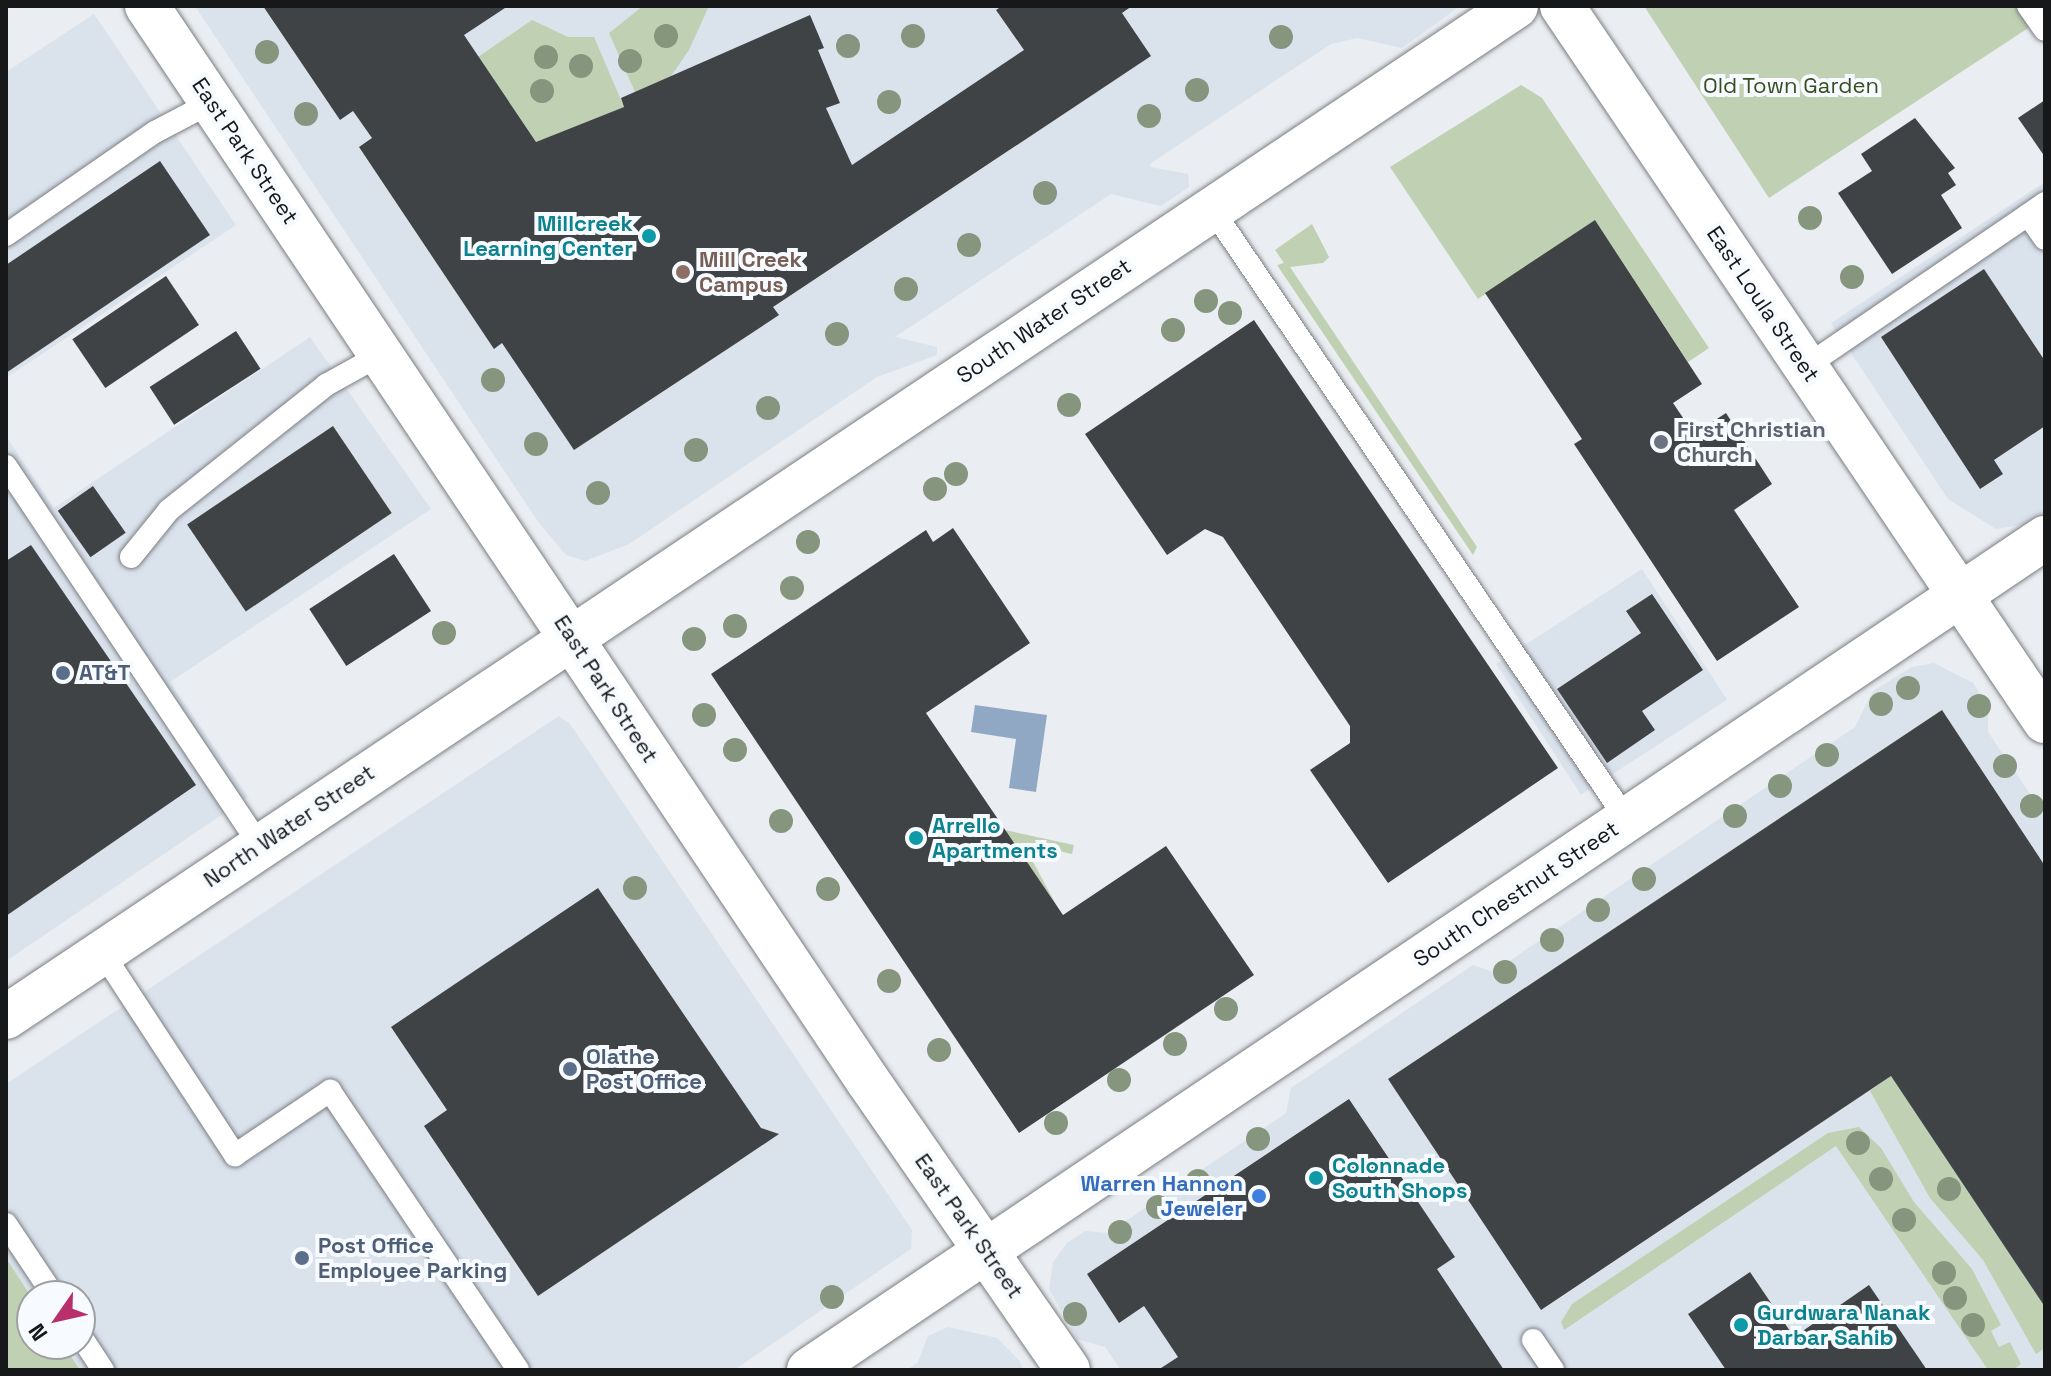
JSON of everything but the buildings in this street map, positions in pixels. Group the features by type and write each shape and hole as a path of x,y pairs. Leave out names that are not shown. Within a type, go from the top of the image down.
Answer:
{"street":[{"name":"East Park Street","path":"147,6 1068,1370"},
{"name":"South Water Street","path":"572,635 1516,6"},
{"name":"East Loula Street","path":"1562,6 2045,721"},
{"name":"South Chestnut Street","path":"809,1370 2045,538"},
{"name":"North Water Street","path":"6,1017 572,635"}],"lane":[{"path":"2028,6 2045,30"},
{"path":"6,235 155,132 212,102"},
{"path":"1212,209 1627,820"},
{"path":"1805,367 2037,209 2045,239"},
{"path":"131,557 169,510 326,385 382,354"},
{"path":"6,466 260,846"},
{"path":"102,952 235,1155 330,1091 518,1370"},
{"path":"6,1224 43,1280"},
{"path":"1533,1340 1553,1370"}],"shaded area":[{"name":"Mill Creek Campus","path":"195,6 1460,6 1402,48 1357,38 1331,44 1151,163 1150,167 1188,174 1189,187 1161,206 1111,194 895,337 937,347 937,355 877,377 629,544 585,561 566,555 539,523"},
{"path":"94,14 236,225 6,378 6,72"},
{"path":"2045,182 2045,512 2027,524 1996,529 1948,499 1831,323"},
{"path":"310,337 431,509 170,682 248,797 6,961 6,436 54,508"},
{"path":"1642,569 1727,700 1581,795 1496,664"},
{"path":"1934,663 1973,683 1988,707 1988,732 2045,816 2045,1370 1121,1370 1105,1347 1077,1339 1049,1289 1053,1262 1067,1243 1085,1231 1108,1233 1286,1113 1291,1088 1473,965 1493,972 1855,727 1873,691 1912,667"},
{"path":"559,716 570,724 912,1230 911,1249 734,1370 80,1370 73,1360 96,1360 96,1280 20,1280 6,1258 6,1084"},
{"path":"948,1327 997,1338 1020,1361 1023,1370 907,1370 918,1362 928,1336"}],"green space":[{"path":"643,6 709,6 689,50 671,76 635,92 609,33"},
{"name":"Old Town Garden","path":"1644,6 2045,6 2045,17 1769,198"},
{"path":"532,20 568,37 594,37 624,107 536,142 478,57"},
{"path":"1521,85 1542,98 1709,348 1688,362 1595,220 1478,299 1390,167"},
{"path":"1312,224 1329,257 1323,263 1290,267 1477,547 1473,555 1277,265 1284,263 1275,250"},
{"path":"1005,830 1074,845 1072,854 1036,846 1032,860 1059,910"},
{"path":"1891,1076 2045,1307 2045,1348 2036,1354 1983,1260 1930,1198 1870,1091"},
{"path":"1859,1127 1881,1148 1914,1202 1972,1269 2001,1325 1991,1331 1999,1347 2010,1342 2021,1364 2012,1370 1988,1370 1836,1146 1564,1330 1561,1322 1572,1304 1828,1133"},
{"path":"6,1258 20,1280 16,1280 16,1360 73,1360 80,1370 6,1370"}],"water":[{"path":"975,705 1047,715 1036,792 1009,788 1016,739 971,732"}],"place":[{"name":"Millcreek Learning Center","path":"649,236"},
{"name":"Mill Creek Campus","path":"683,272"},
{"name":"First Christian Church","path":"1661,442"},
{"name":"AT&T","path":"63,673"},
{"name":"Arrello Apartments","path":"916,838"},
{"name":"Olathe Post Office","path":"570,1069"},
{"name":"Colonnade South Shops","path":"1316,1178"},
{"name":"Warren Hannon Jeweler","path":"1259,1196"},
{"name":"Post Office Employee Parking","path":"302,1258"},
{"name":"Gurdwara Nanak Darbar Sahib","path":"1741,1325"}]}
